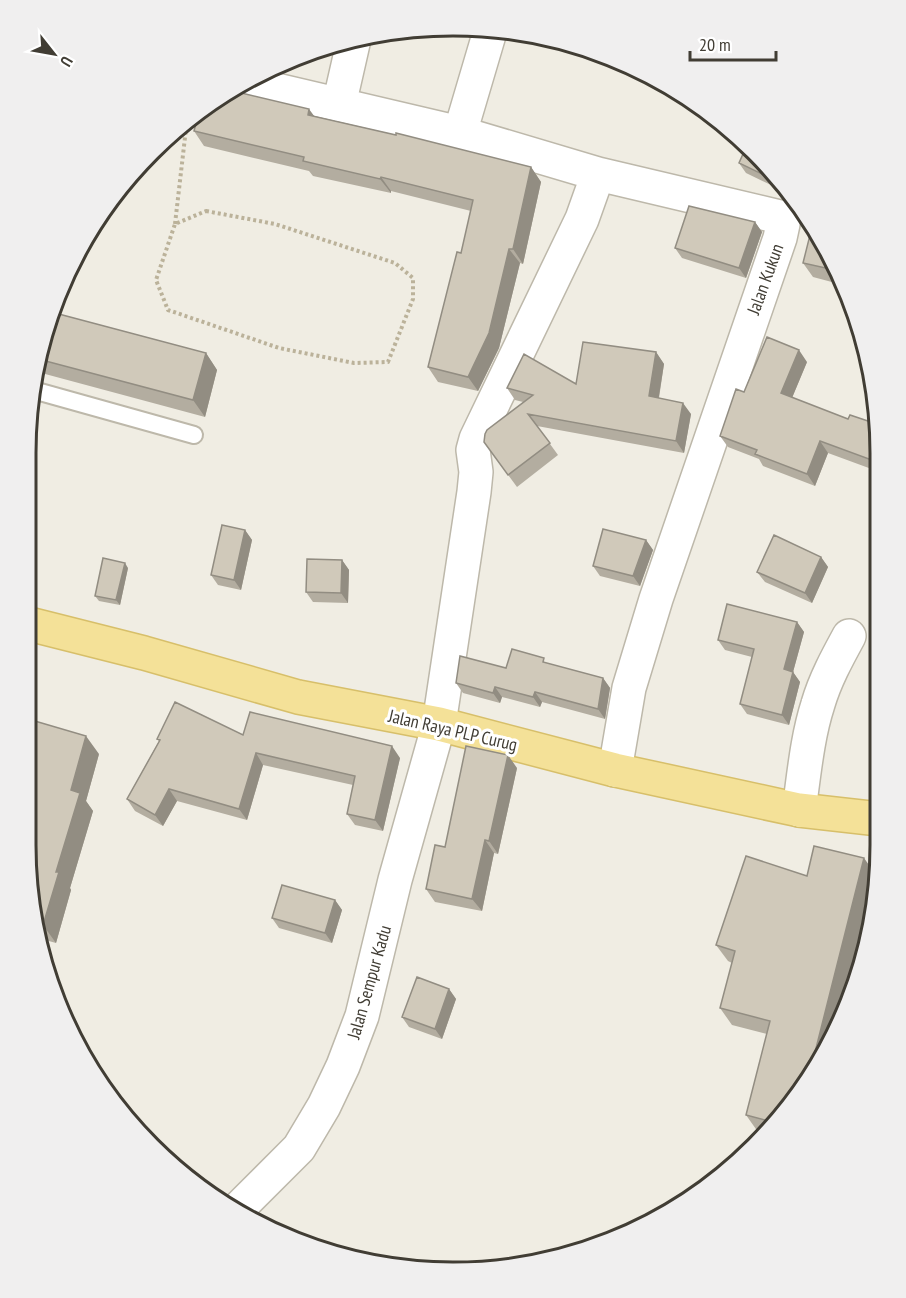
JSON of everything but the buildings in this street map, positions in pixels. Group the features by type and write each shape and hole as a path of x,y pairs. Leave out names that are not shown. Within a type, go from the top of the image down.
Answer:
{"main road":[{"name":"Jalan Raya PLP Curug","path":"36,626 144,653 298,697 439,724 615,770 799,810 870,818"}],"street":[{"path":"460,133 487,38"},
{"path":"339,105 352,48"},
{"name":"Jalan Kukun","path":"257,86 460,133 598,174 780,217 783,224 656,599 629,688 615,770"},
{"name":"Jalan Sempur Kadu","path":"242,1205 299,1148 324,1106 343,1066 362,1016 395,880 439,724 472,506 476,472 473,450 489,409 582,219 598,174"},
{"path":"799,810 810,732 818,704 829,673 849,636"}],"lane":[{"path":"41,392 194,435"}],"path":[{"path":"174,224 206,211 275,224 395,263 413,278 413,300 388,362 354,363 279,348 168,310 156,280 174,224 185,133"}]}
